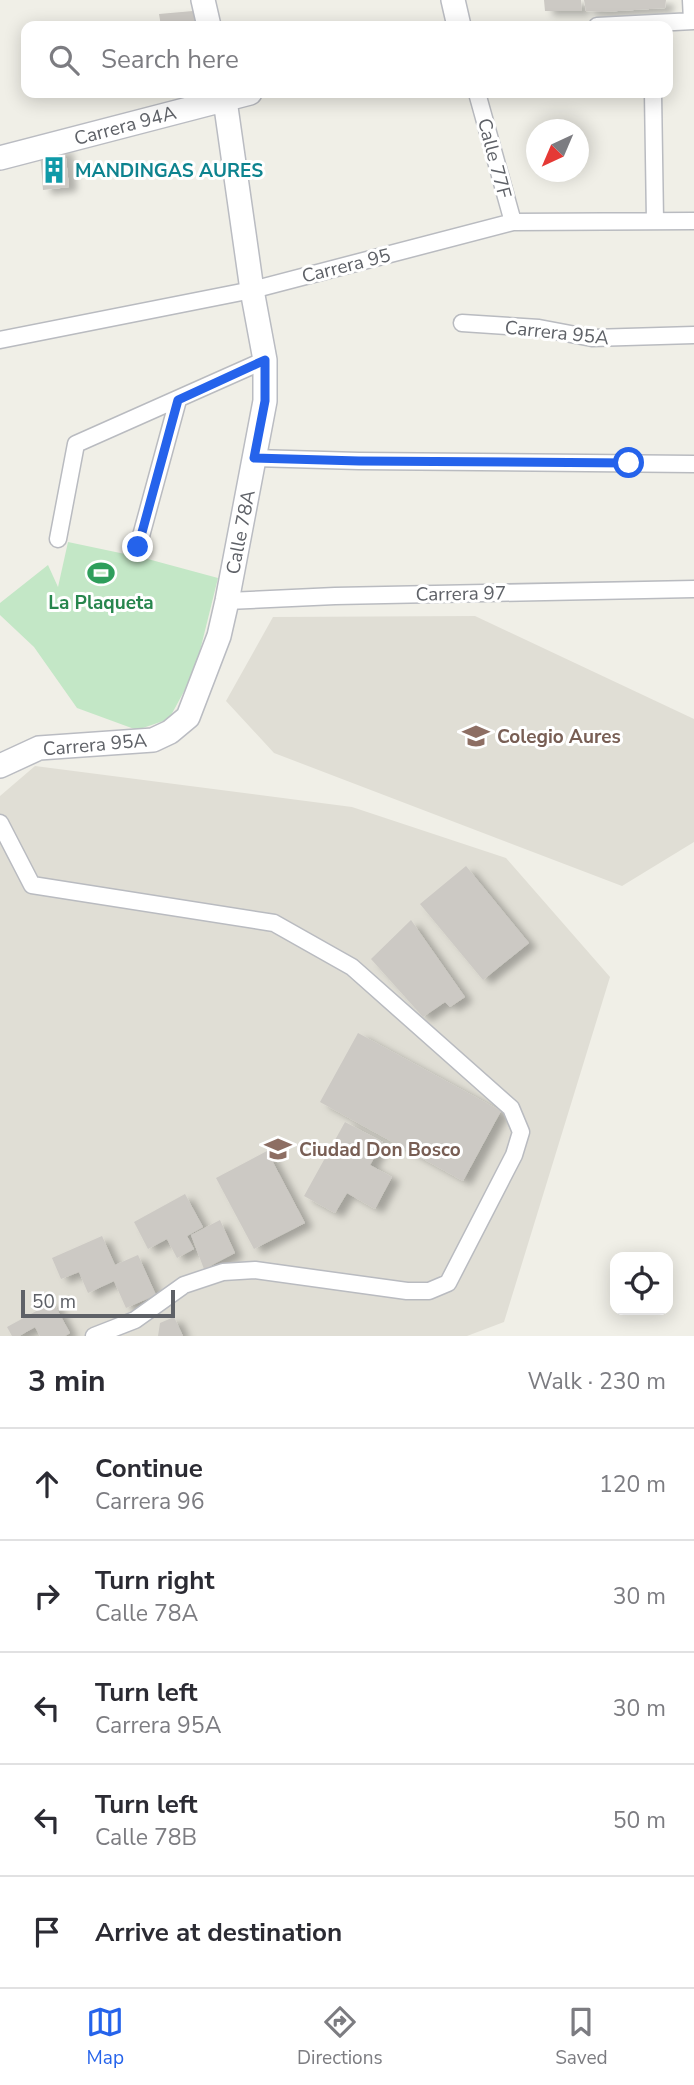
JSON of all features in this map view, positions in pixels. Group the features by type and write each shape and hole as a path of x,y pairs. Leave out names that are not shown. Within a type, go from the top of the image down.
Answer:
{"street":[{"path":"204,0 208,21"},
{"path":"453,0 458,21"},
{"path":"673,22 693,21 691,0"},
{"name":"Carrera 94A","path":"0,158 217,98"},
{"name":"Calle 78A","path":"188,717 219,636 265,401 265,360 224,98"},
{"name":"Calle 77F","path":"478,98 513,222"},
{"path":"653,98 655,221"},
{"name":"Carrera 95","path":"0,340 252,290 513,222 694,221"},
{"name":"Carrera 95A","path":"462,323 540,328 601,338 694,335"},
{"path":"58,539 76,444 265,360"},
{"path":"138,547 178,400"},
{"path":"254,458 694,464"},
{"name":"Carrera 97","path":"227,601 335,596 694,589"},
{"name":"Carrera 95A","path":"0,766 39,748 153,740 170,732 188,717"},
{"path":"0,822 32,885 274,923 352,967 511,1108 522,1132 514,1155 448,1283 429,1291 407,1291 255,1270 223,1272 184,1285 135,1320 94,1336"}],"shaded area":[{"name":"Colegio Aures","path":"475,616 694,719 694,842 622,886 274,753 226,701 273,617"},
{"name":"Ciudad Don Bosco","path":"35,766 352,807 506,858 610,977 504,1322 467,1336 0,1336 0,796"}],"green space":[{"path":"68,542 144,558 218,578 195,671 169,719 137,730 77,708 34,647 0,615 0,603 48,565 58,587"}],"building":[{"path":"544,0 581,0 582,11 545,11"},
{"path":"584,0 666,0 665,8 602,12 586,11"},
{"path":"193,11 196,21 160,21 159,14"},
{"name":"MANDINGAS AURES","path":"65,148 69,187 43,190 40,152"},
{"path":"466,866 529,943 483,980 420,904"},
{"path":"411,920 465,997 450,1007 445,1002 423,1017 371,959"},
{"path":"358,1033 501,1111 463,1181 320,1102"},
{"path":"345,1122 383,1142 370,1165 392,1177 375,1209 347,1193 335,1213 304,1196"},
{"path":"267,1151 305,1223 254,1249 216,1178"},
{"path":"185,1194 203,1227 187,1236 194,1249 177,1258 167,1239 148,1249 134,1222"},
{"path":"220,1220 235,1253 204,1269 191,1235"},
{"path":"102,1236 115,1265 138,1255 156,1295 126,1308 114,1281 88,1293 79,1272 61,1279 52,1258"},
{"path":"53,1302 70,1333 65,1336 40,1336 35,1327 19,1336 12,1336 7,1327"},
{"path":"174,1317 183,1336 158,1336 160,1323"}],"place":[{"name":"MANDINGAS AURES","path":"54,170"},
{"name":"La Plaqueta","path":"101,573"},
{"name":"Colegio Aures","path":"476,736"},
{"name":"Ciudad Don Bosco","path":"278,1149"}],"route":[{"path":"138,547 178,400 265,360 265,401 254,458 629,463"}]}
